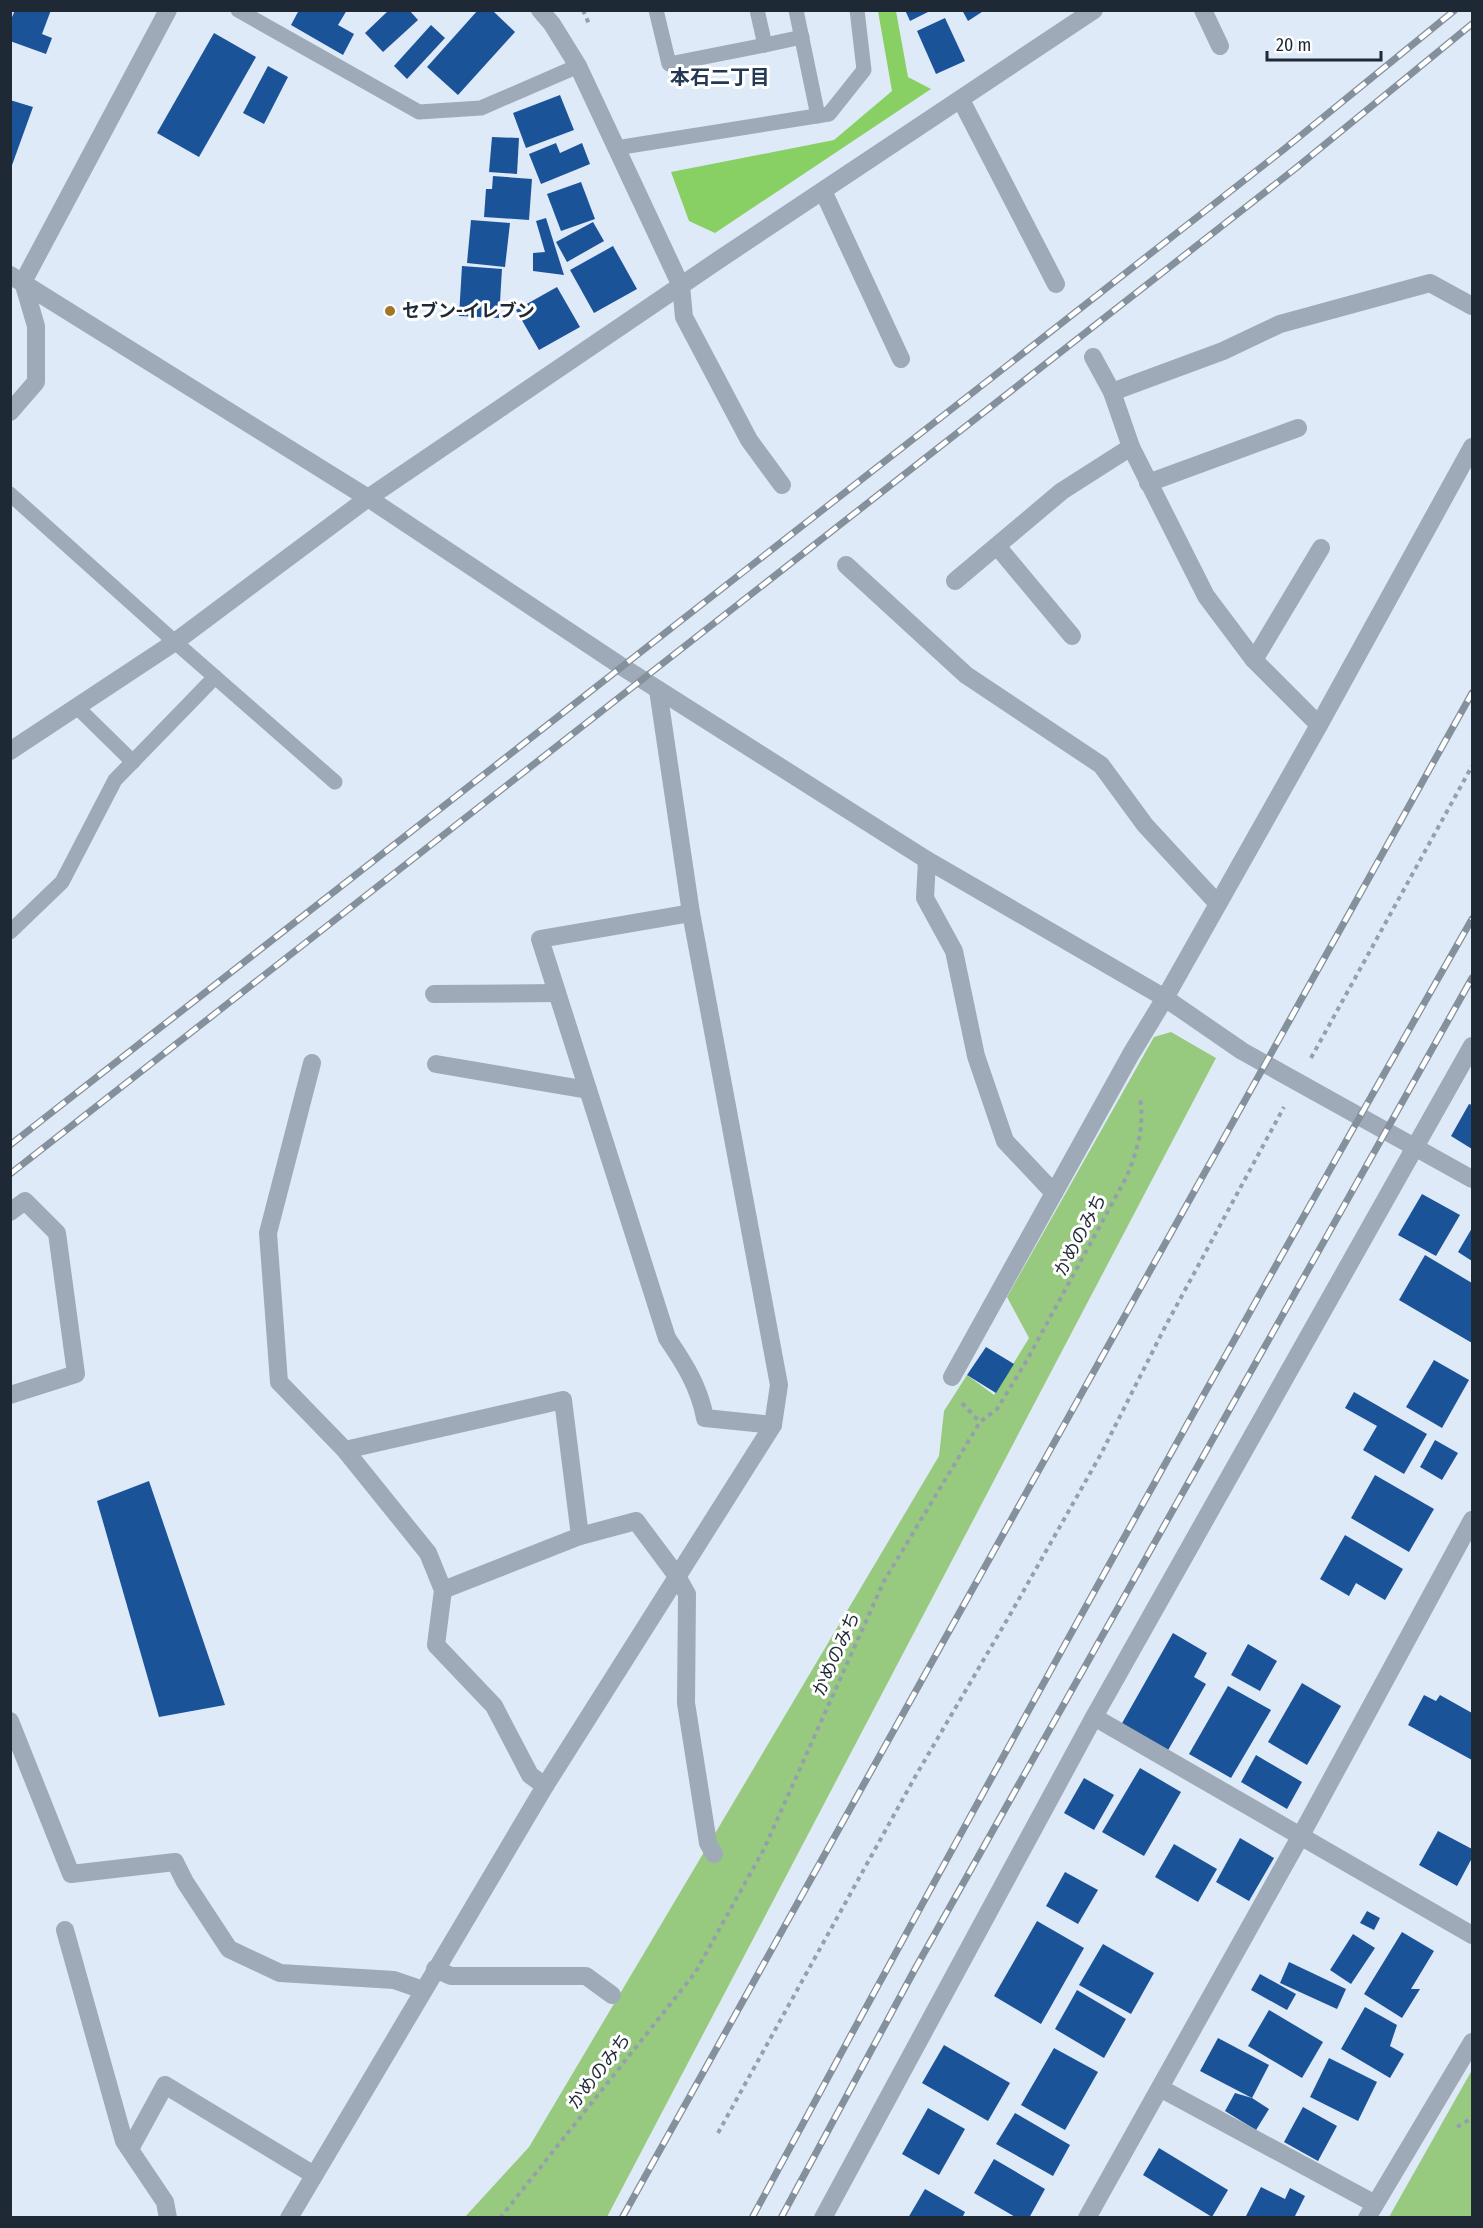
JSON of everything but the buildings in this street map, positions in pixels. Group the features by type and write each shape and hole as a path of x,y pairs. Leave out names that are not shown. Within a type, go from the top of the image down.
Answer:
{"street":[{"path":"17,278 168,10"},
{"path":"540,10 552,24 578,66 681,286 684,317 748,440 782,485"},
{"path":"10,751 175,642 368,498 1094,10"},
{"path":"1203,10 1220,46"},
{"path":"961,100 1056,284"},
{"path":"823,191 901,359"},
{"path":"10,412 36,381 36,326 17,278"},
{"path":"17,278 368,498 658,690 927,860 1165,998 1226,1041 1473,1179"},
{"path":"1112,392 1223,351 1280,324 1430,284 1473,306"},
{"path":"1093,357 1112,392 1131,447 1148,483 1206,596 1254,660 1319,725"},
{"path":"1148,483 1298,428"},
{"path":"955,580 1062,491 1131,447"},
{"path":"952,1377 1473,447"},
{"path":"997,546 1071,636"},
{"path":"1254,660 1321,548"},
{"path":"846,565 966,675 1101,765 1145,825 1218,904"},
{"path":"289,2217 546,1786 773,1425 779,1385 691,914 658,690"},
{"path":"927,860 925,898 954,951 976,1056 1005,1141 1054,1194"},
{"path":"691,914 540,939 667,1338 691,1374 702,1401 705,1418 773,1425"},
{"path":"434,994 557,993"},
{"path":"823,2217 1094,1718 1473,1046"},
{"path":"312,1063 268,1233 279,1382 345,1450 428,1553 443,1590 436,1645 494,1706 530,1775 546,1786"},
{"path":"435,1064 588,1090"},
{"path":"10,1212 25,1201 57,1233 76,1374 10,1395"},
{"path":"345,1450 563,1400 580,1536"},
{"path":"1087,2217 1300,1837 1473,1520"},
{"path":"443,1590 580,1536 636,1521 677,1576 687,1594 686,1703 708,1843 714,1854"},
{"path":"1094,1718 1473,1935"},
{"path":"10,1721 71,1874 175,1862 185,1882 229,1949 280,1972 394,1980 423,1990"},
{"path":"65,1930 124,2141 165,2202 168,2217"},
{"path":"435,1969 451,1976 586,1976 612,1995"},
{"path":"1160,2088 1371,2211 1473,2042"},
{"path":"130,2149 165,2085 314,2175"}],"lane":[{"path":"238,10 419,112 481,108 578,66"},
{"path":"656,10 669,64 802,37"},
{"path":"757,10 765,45"},
{"path":"796,10 818,116"},
{"path":"616,148 829,114 864,70 857,10"},
{"path":"10,494 335,782"},
{"path":"10,932 62,882 115,780 215,677"},
{"path":"77,707 133,762"}],"path":[{"path":"718,2133 915,1777 1017,1604 1101,1454 1165,1327 1473,766"},
{"name":"かめのみち","path":"500,2217 701,1962 764,1849 884,1581 980,1422 997,1408 1027,1360 1127,1176 1138,1148 1143,1113 1140,1095"}],"green space":[{"path":"878,11 896,11 908,77 931,89 715,233 689,221 671,172 834,140 892,91"},
{"path":"1171,1032 1216,1058 607,2217 464,2218 529,2147 939,1456 944,1411 967,1375 994,1395 1029,1338 1007,1297 1154,1037"},
{"path":"1472,2070 1472,2217 1389,2217"}],"railway":[{"path":"10,1145 1283,150 1455,10"},
{"path":"10,1174 1296,168 1472,24"},
{"path":"622,2218 1472,693"},
{"path":"752,2218 1108,1566 1472,919"},
{"path":"781,2218 915,1969 1472,978"}],"place":[{"name":"セブン-イレブン","path":"390,311"}],"district":[{"name":"本石二丁目","path":"720,77"}]}
